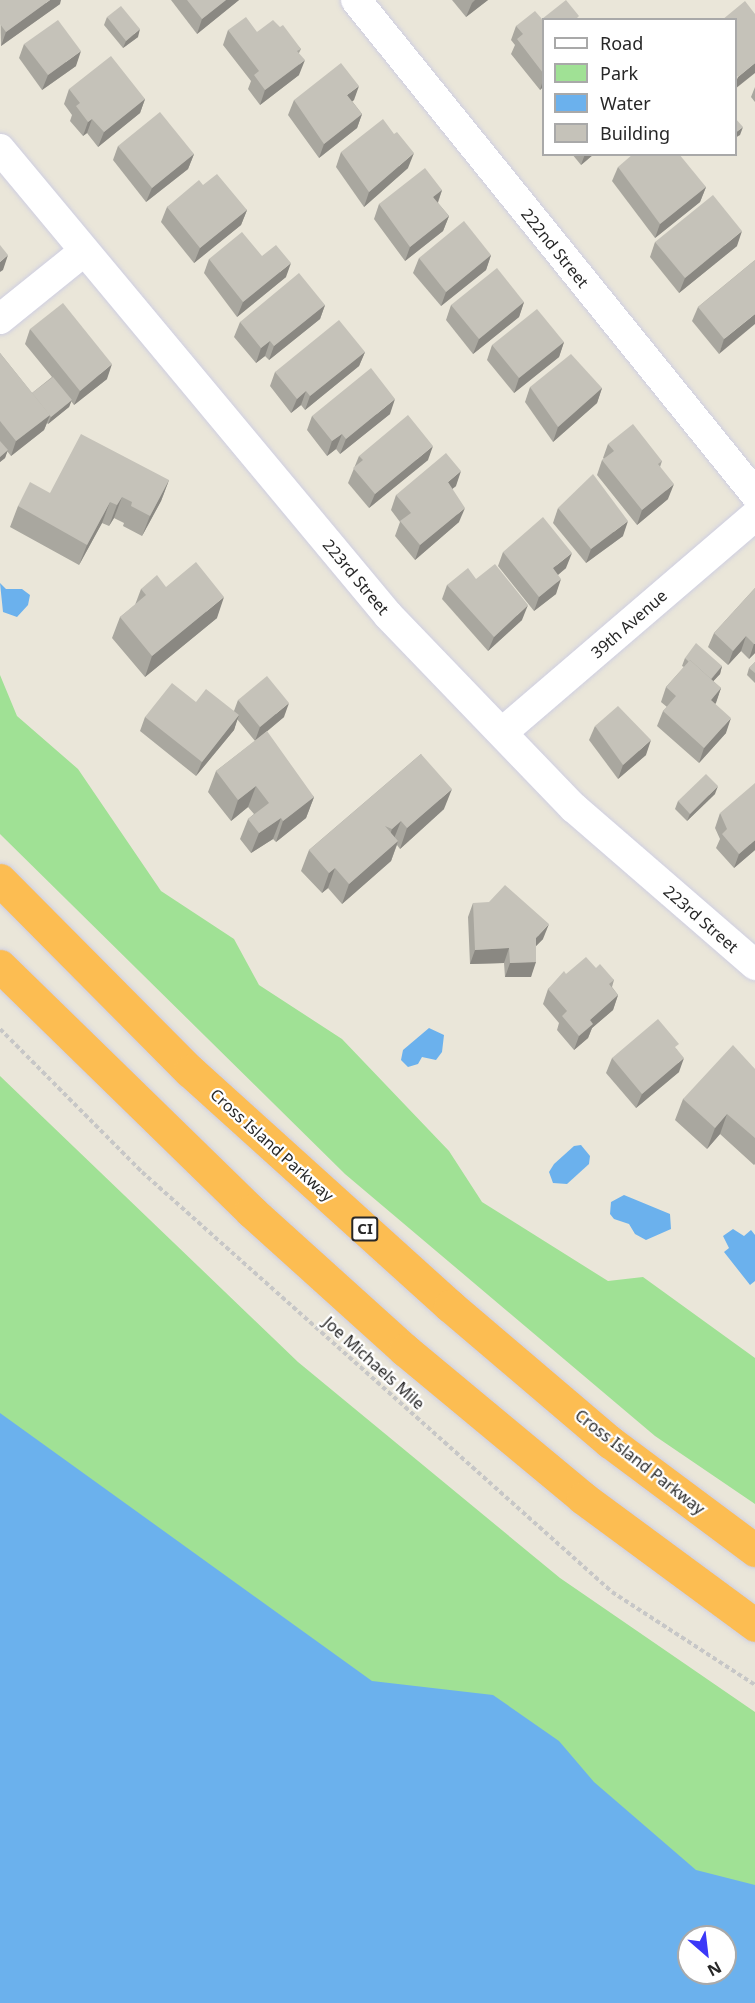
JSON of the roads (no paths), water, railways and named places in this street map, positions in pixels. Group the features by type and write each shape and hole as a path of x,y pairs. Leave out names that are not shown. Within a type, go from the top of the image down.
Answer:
{"highway":[{"name":"Cross Island Parkway","path":"0,880 190,1071 450,1306 610,1442 755,1550"},
{"path":"0,966 251,1211 405,1350 583,1498 755,1625"}],"street":[{"name":"222nd Street","path":"356,0 755,494"},
{"name":"223rd Street","path":"0,149 83,252 388,615 504,731 574,807 755,965"},
{"path":"0,319 83,252"},
{"name":"39th Avenue","path":"504,731 755,516"}],"water":[{"path":"0,583 6,589 22,589 30,595 28,605 17,617 3,612"},
{"path":"429,1028 444,1035 442,1052 436,1060 422,1057 418,1064 408,1067 401,1060 403,1050"},
{"path":"581,1145 590,1156 589,1164 567,1184 553,1183 549,1172 554,1164 574,1146"},
{"path":"624,1195 670,1214 671,1229 646,1240 635,1234 629,1224 614,1219 610,1214 611,1202"},
{"path":"733,1229 744,1236 751,1230 755,1235 755,1281 750,1285 724,1252 729,1248 723,1236"},
{"path":"0,1413 372,1681 493,1695 559,1741 594,1782 696,1870 755,1885 755,2003 0,2003"}]}
